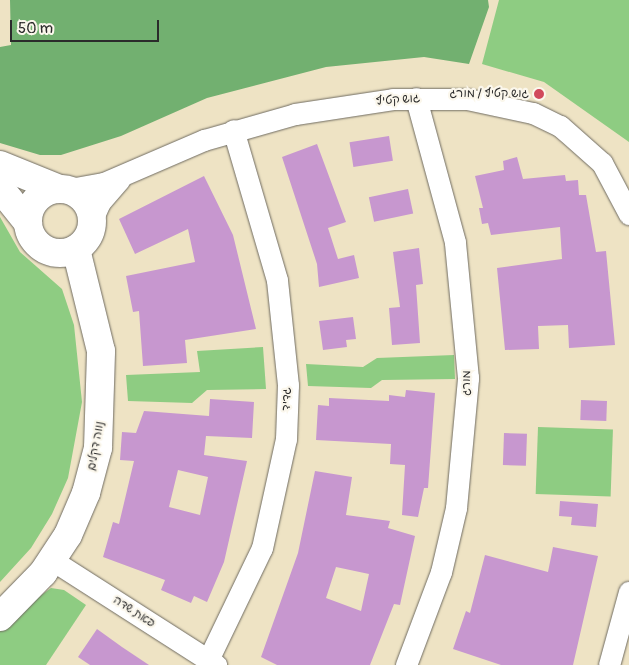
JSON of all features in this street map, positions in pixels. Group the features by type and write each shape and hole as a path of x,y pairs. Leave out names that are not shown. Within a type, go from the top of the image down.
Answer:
{"street":[{"name":"גוש קטיף","path":"61,190 98,185 233,130 327,107 416,98 467,99 533,113 583,142 622,178 629,214"},
{"name":"מורג","path":"406,665 441,572 456,508 468,378 455,242 416,98"},
{"name":"גדיד","path":"212,662 262,548 286,439 288,385 277,280 233,130"},
{"path":"0,165 82,198 92,220 89,235 76,249 62,253 42,248 32,237 28,222 0,188"},
{"name":"גוש קטיף","path":"92,220 107,192 128,173"},
{"path":"28,222 37,200 61,190"},
{"name":"נווה דקלים","path":"0,617 52,560 86,493 98,448 103,400 100,351 76,249"},
{"name":"פאת שדה","path":"52,560 212,662"},
{"path":"609,665 629,592"}],"green space":[{"path":"10,0 488,0 489,7 469,64 424,57 326,67 207,98 121,136 61,155 40,155 0,143 0,47 11,45"},
{"path":"499,0 629,0 629,142 544,82 482,64"},
{"path":"0,217 20,252 62,289 74,325 82,402 68,478 52,514 31,548 0,582"},
{"path":"263,347 266,389 207,390 192,403 128,401 126,375 200,372 197,351"},
{"path":"454,355 455,379 382,380 371,388 308,386 306,364 363,367 377,358"},
{"path":"538,427 613,430 611,497 536,494"},
{"path":"51,588 64,590 86,605 46,665 0,665 0,625"}],"building":[{"path":"389,136 393,161 353,167 349,142"},
{"path":"317,144 346,222 328,228 338,259 354,255 359,278 319,287 317,264 282,157"},
{"path":"517,157 523,179 565,175 566,181 578,180 579,195 586,195 596,252 606,251 615,345 569,348 568,325 538,326 539,349 505,350 497,268 562,259 560,227 491,235 488,223 482,224 479,208 483,208 475,176 504,170 503,161"},
{"path":"204,176 233,235 256,329 185,340 187,363 143,366 139,311 133,312 126,276 195,262 188,229 135,254 119,219"},
{"path":"408,189 413,213 374,222 369,197"},
{"path":"419,248 423,284 416,285 420,343 392,345 389,308 400,307 393,252"},
{"path":"353,317 356,339 346,340 347,347 323,350 319,321"},
{"path":"406,390 435,393 428,488 424,488 418,517 402,515 405,465 390,464 391,444 316,440 318,405 329,406 329,398 389,401 389,395 405,397"},
{"path":"210,399 254,402 252,438 206,436 204,455 247,461 224,562 207,602 194,596 191,603 161,590 165,580 103,557 113,522 119,524 134,461 120,460 122,432 136,433 144,411 209,416","holes":["178,470 208,477 200,515 169,507"]},
{"path":"581,400 607,401 606,421 580,420"},
{"path":"504,433 527,434 526,466 503,465"},
{"path":"315,471 352,477 346,515 390,521 388,528 415,536 400,605 394,604 370,665 277,665 261,657 298,553","holes":["336,567 369,574 361,611 326,598"]},
{"path":"560,501 598,504 596,527 571,525 572,517 559,516"},
{"path":"553,547 598,556 573,665 501,665 453,649 466,611 470,613 485,555 548,572"},
{"path":"97,629 149,665 90,665 78,657"}],"place":[{"name":"גוש קטיף / מורג","path":"539,94"}]}
